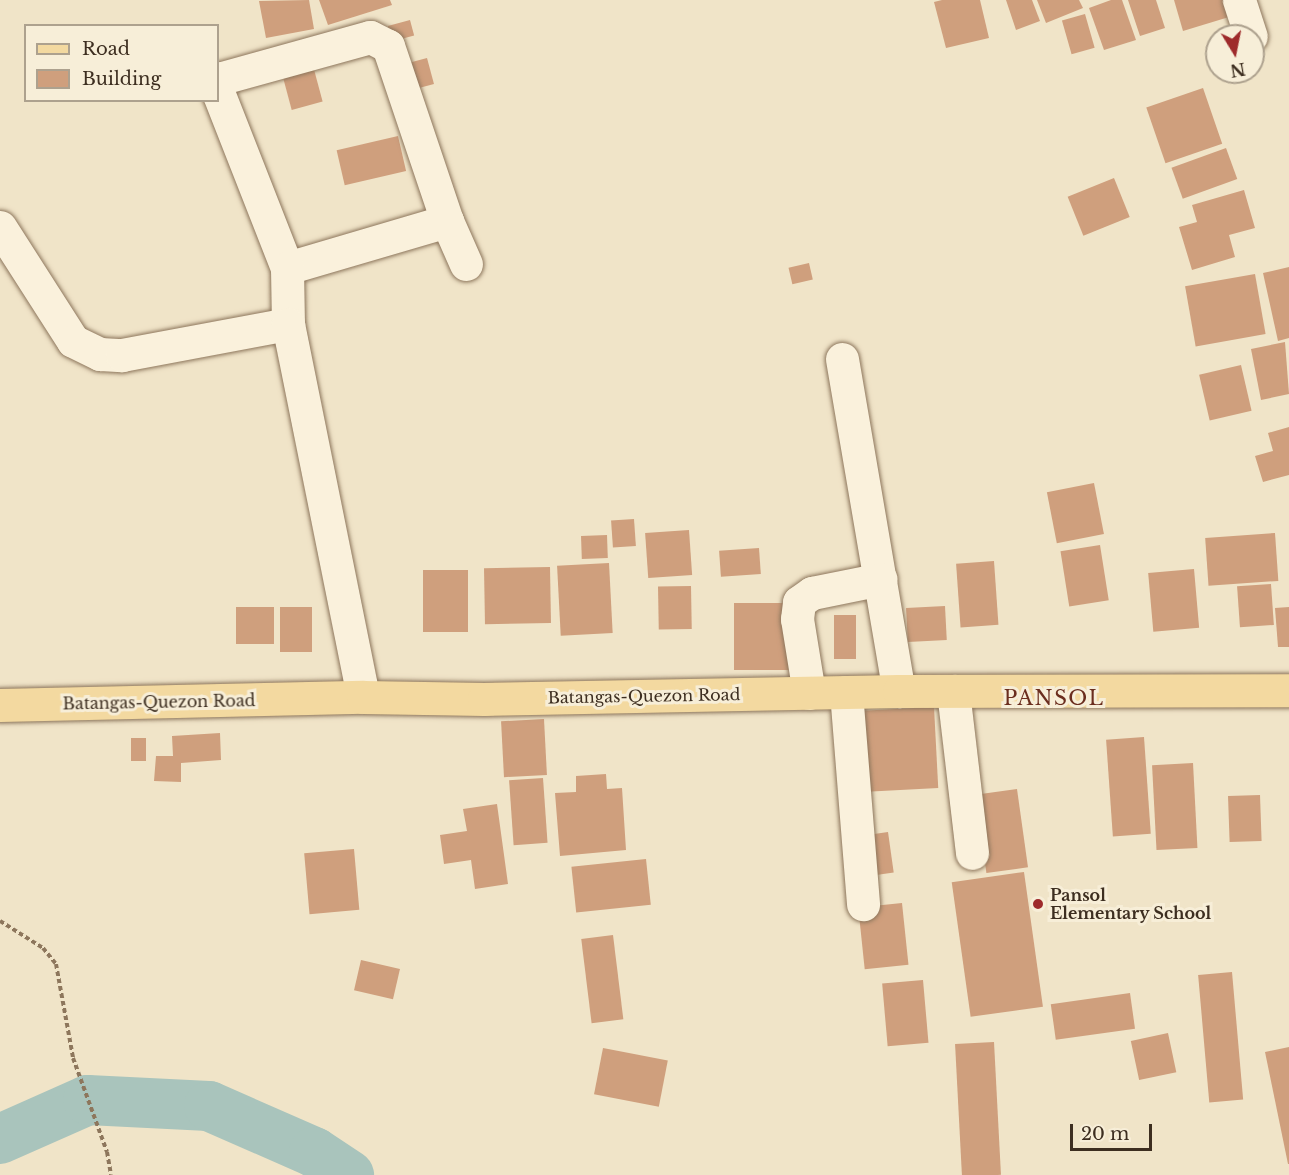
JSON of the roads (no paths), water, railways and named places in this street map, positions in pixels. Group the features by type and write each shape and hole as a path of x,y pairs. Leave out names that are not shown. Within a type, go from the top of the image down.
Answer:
{"main road":[{"name":"Batangas-Quezon Road","path":"0,705 363,696 484,699 899,691 1289,690"}],"street":[{"path":"1239,0 1247,24"},
{"path":"219,88 222,78 370,37 388,46 447,221 466,264"},
{"path":"219,95 287,268 288,324 363,696"},
{"path":"287,268 447,221"},
{"path":"0,227 73,341 100,354 122,355 288,324"},
{"path":"842,358 899,691"},
{"path":"810,693 797,619 799,602 812,593 881,579"},
{"path":"952,691 972,853"},
{"path":"846,692 863,904"}],"waterway":[{"path":"0,1139 88,1100 209,1106 314,1152 349,1175"}],"place":[{"name":"Pansol Elementary School","path":"1038,904"}],"district":[{"name":"PANSOL","path":"1054,698"}]}
